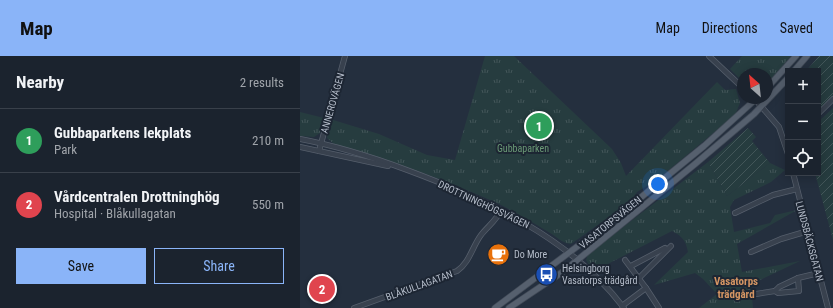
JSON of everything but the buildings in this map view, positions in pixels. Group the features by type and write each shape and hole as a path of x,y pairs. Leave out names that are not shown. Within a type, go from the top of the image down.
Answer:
{"main road":[{"path":"773,81 796,56"},
{"path":"797,68 807,56"},
{"name":"VASATORPSVÄGEN","path":"509,308 577,260 695,164 762,106 785,81"},
{"name":"VASATORPSVÄGEN","path":"494,308 658,184 749,104"}],"street":[{"name":"ANNEROVÄGEN","path":"319,151 345,56"},
{"path":"709,56 737,82"},
{"path":"821,111 833,99"},
{"path":"762,106 785,133"},
{"name":"DROTTNINGHÖGSVÄGEN","path":"300,140 321,143 351,151 405,170 501,210 536,229 577,260 623,307"},
{"name":"DROTTNINGHÖGSVÄGEN","path":"300,147 405,170"},
{"name":"LUNDSBÄCKSGATAN","path":"794,176 828,308"},
{"path":"735,213 773,195 797,189"},
{"name":"BLÅKULLAGATAN","path":"355,308 457,271 465,264 480,235 497,218 501,210"},
{"path":"751,252 808,230"},
{"path":"631,266 670,246 639,278"},
{"path":"625,260 631,266 659,308"},
{"path":"775,291 779,287 798,278 819,273"},
{"path":"756,294 775,291 778,293 799,291 798,278"},
{"path":"623,307 646,288"}],"green space":[{"name":"Gubbaparken","path":"485,56 514,56 612,149 621,163 626,176 717,82 725,90 736,89 737,104 740,104 735,115 658,179 637,192 630,202 571,244 562,241 531,221 497,203 457,186 416,170 334,144 327,138 330,119 379,134 427,155 455,160"},
{"path":"742,56 791,56 773,77 773,68 737,68 737,76 730,69"},
{"path":"819,56 833,56 833,97 821,108 821,68 809,68"},
{"path":"833,108 833,240 816,176 821,176 821,119"},
{"path":"300,112 324,118 320,133 314,137 300,136"},
{"path":"748,128 756,137 752,141 770,163 727,196 708,162"},
{"path":"708,162 727,196 770,163 785,170 771,182 734,200 730,207 734,232 770,223 775,215 797,210 737,244 742,272 800,261 758,281 751,286 753,308 699,308 717,294 695,273 654,285 688,252 683,239 672,231 598,269 591,263 589,265 586,260 588,254"}],"place":[{"name":"Gubbaparkens lekplats","path":"539,126"},
{"name":"Do More","path":"498,254"},
{"name":"Helsingborg Vasatorps trädgård","path":"547,274"},
{"name":"Vårdcentralen Drottninghög","path":"322,289"}],"district":[{"name":"Vasatorps trädgård","path":"736,287"}]}
